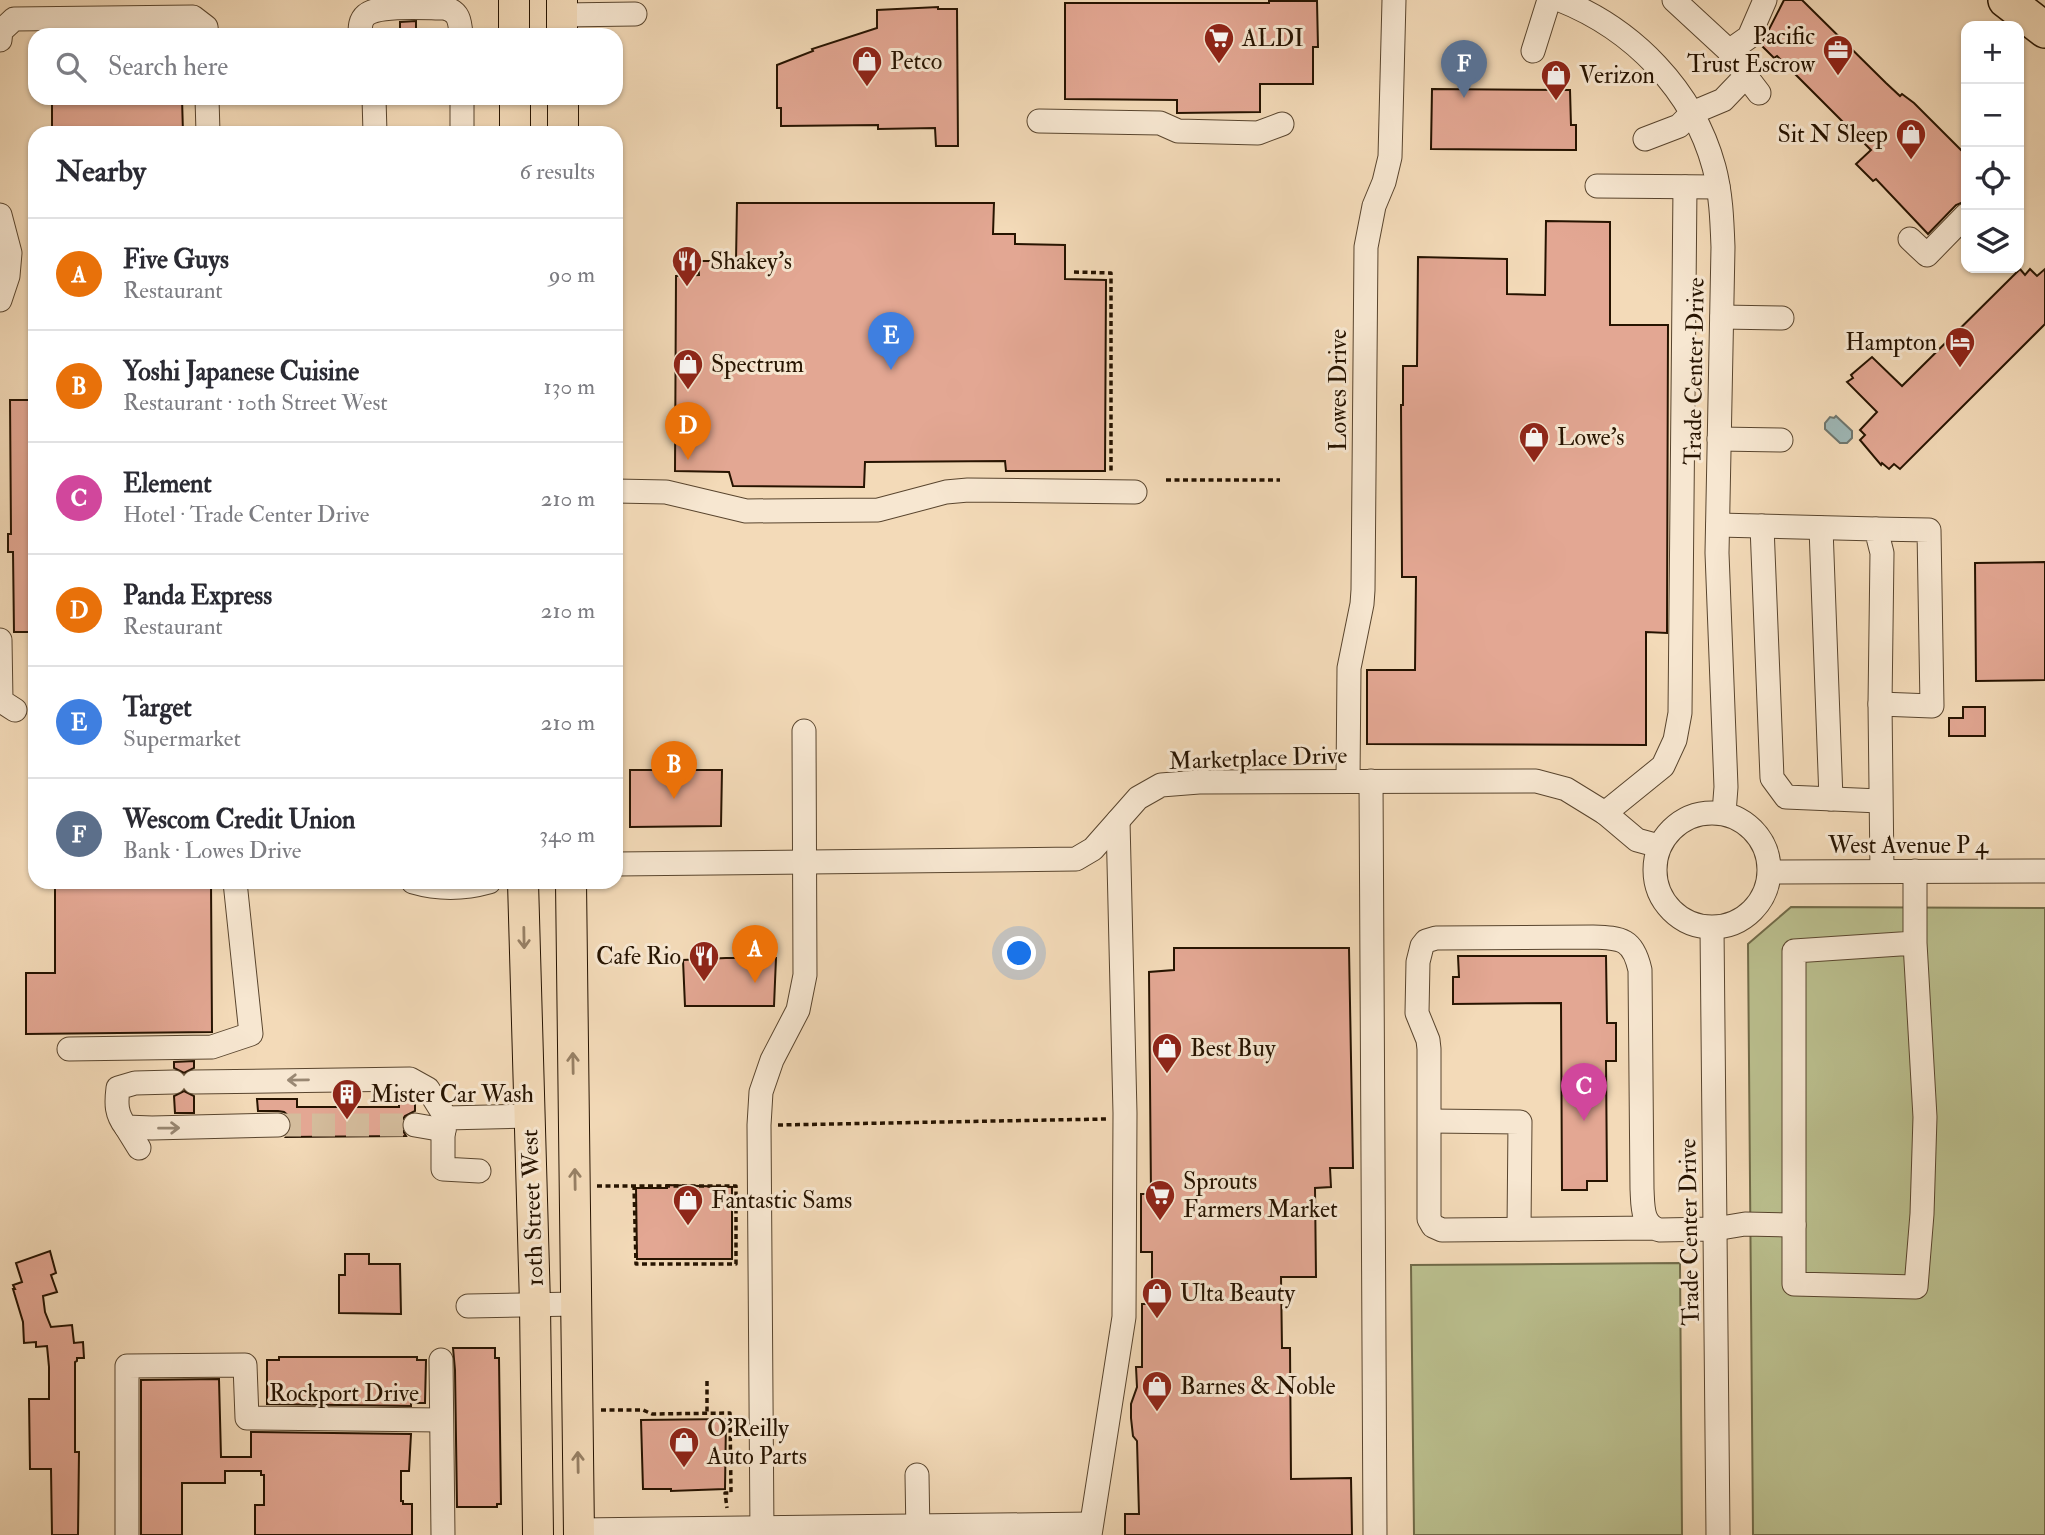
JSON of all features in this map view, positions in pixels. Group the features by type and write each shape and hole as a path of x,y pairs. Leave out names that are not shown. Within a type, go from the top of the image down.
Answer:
{"highway":[{"path":"2006,0 2045,30"}],"main road":[{"path":"514,0 514,28"},
{"path":"515,105 515,126"},
{"path":"563,105 563,126"},
{"name":"10th Street West","path":"523,889 535,1305 538,1535"},
{"name":"10th Street West","path":"571,889 579,1532"}],"street":[{"name":"Lowes Drive","path":"1375,1535 1359,782 1349,668 1363,590 1366,247 1374,206 1390,157 1394,0"},
{"path":"1533,51 1549,0"},
{"name":"Trade Center Drive","path":"1560,0 1599,18 1630,40 1668,79 1692,113 1708,147 1718,187 1723,219 1717,525 1726,788 1724,813"},
{"path":"1645,139 1679,126 1692,113 1753,85 1729,51 1674,0"},
{"path":"1729,51 1749,37 1765,0"},
{"path":"361,28 367,14 373,10 444,8 458,15 460,28"},
{"path":"562,17 635,14"},
{"path":"0,40 1,31 14,19 193,17 206,28"},
{"path":"207,105 208,126"},
{"path":"374,105 375,126"},
{"path":"462,105 462,126"},
{"path":"1039,121 1160,122 1178,131 1258,133 1282,124"},
{"path":"1597,186 1718,187"},
{"path":"1605,813 1663,766 1675,740 1680,720 1685,187"},
{"path":"0,215 10,253 8,276 0,300"},
{"path":"1910,239 1927,255 1961,220"},
{"path":"1722,317 1782,318"},
{"path":"1719,439 1781,440"},
{"path":"623,491 666,492 746,511 878,510 968,489 1135,492"},
{"path":"1717,525 1930,530 1932,706 1880,704"},
{"path":"1762,526 1772,778 1786,797 1881,801"},
{"path":"1821,528 1831,799"},
{"path":"1876,529 1882,553 1882,871"},
{"path":"0,640 1,701 15,710"},
{"path":"762,1531 759,1125 761,1092 772,1060 798,1010 805,975 804,731"},
{"name":"Marketplace Drive","path":"623,864 1076,859 1093,849 1138,798 1161,785 1199,782 1536,781 1566,789 1605,813 1637,840 1659,846"},
{"path":"1706,812 1724,813 1743,821 1758,834 1768,852 1770,872 1763,899 1750,915 1732,924 1712,928 1693,925 1676,915 1662,900 1655,881 1655,861 1659,846 1671,830 1687,818 1706,812"},
{"path":"579,1532 1090,1530 1124,1317 1125,1119 1118,821"},
{"path":"1915,871 1915,943 1925,1117 1922,1214 1916,1287 1794,1284 1794,951 1915,943"},
{"name":"West Avenue P 4","path":"1770,872 2045,871"},
{"path":"69,1049 212,1047 251,1034 236,889"},
{"name":"Trade Center Drive","path":"1712,928 1718,1535"},
{"path":"1653,1228 1643,1212 1640,970 1631,945 1616,938 1436,938 1426,941 1418,962 1417,1013 1428,1040 1429,1219 1433,1226 1442,1230 1715,1229 1745,1224 1794,1225"},
{"path":"139,1149 117,1116 116,1100 118,1088 135,1083 410,1079 428,1089 445,1124 443,1169 479,1171"},
{"path":"415,1125 529,1116"},
{"path":"1430,1121 1520,1122 1519,1229"},
{"path":"126,1127 278,1125"},
{"path":"468,1306 576,1304"},
{"path":"440,1360 443,1535"},
{"name":"Rockport Drive","path":"127,1535 127,1366 246,1365 247,1418 440,1420"},
{"path":"917,1475 918,1530"}],"path":[{"path":"1074,272 1111,273 1111,473"},
{"path":"1166,480 1280,480"},
{"path":"759,1125 1125,1119"},
{"path":"595,1186 634,1186 736,1186 736,1264 636,1264 634,1186"},
{"path":"707,1381 707,1413"},
{"path":"598,1410 643,1410 652,1414 730,1413 731,1493 726,1493 728,1510"}],"green space":[{"path":"1791,907 2045,908 2045,1535 1753,1535 1748,944"},
{"path":"1680,1263 1682,1535 1414,1535 1411,1265"}],"water":[{"path":"1836,416 1852,431 1852,438 1847,443 1840,443 1825,429 1825,423 1830,417"}],"building":[{"path":"1784,0 1802,0 1886,83 1900,96 1902,94 1914,103 1961,150 1961,203 1928,234 1876,179 1873,181 1856,164 1871,150 1777,56 1774,58 1761,45"},
{"name":"ALDI","path":"1317,1 1318,47 1313,47 1313,84 1260,84 1260,112 1177,113 1177,100 1065,99 1065,3"},
{"name":"Petco","path":"938,7 957,9 958,146 936,146 935,128 878,129 878,125 781,126 781,108 777,108 777,65 813,51 812,49 877,28 877,10"},
{"path":"416,21 416,28 400,28 400,22"},
{"path":"1432,89 1570,90 1571,125 1576,125 1576,150 1431,149"},
{"path":"52,105 182,105 183,126 52,126"},
{"path":"737,203 994,203 993,234 1015,234 1015,244 1065,245 1065,279 1106,280 1105,471 1006,471 1005,461 865,462 864,487 733,486 729,472 675,471 676,276 699,275 698,261 736,261"},
{"name":"Lowe's","path":"1546,221 1610,222 1610,325 1668,325 1667,633 1646,632 1646,745 1367,744 1367,670 1415,670 1416,577 1402,577 1401,405 1403,366 1417,366 1418,257 1507,259 1507,294 1545,295"},
{"name":"Hampton","path":"2030,269 2037,276 2045,269 2045,324 1900,469 1894,464 1889,469 1882,463 1881,465 1860,440 1865,435 1860,430 1877,412 1847,382 1853,378 1851,375 1872,357 1902,386 2016,273 2025,275"},
{"path":"10,400 28,400 28,632 14,632 13,552 8,552 8,534 11,534"},
{"path":"2045,562 2045,680 1976,681 1975,563"},
{"path":"1963,707 1985,707 1985,736 1949,736 1949,718 1963,718"},
{"path":"630,770 722,770 721,826 630,827"},
{"path":"55,889 211,889 212,1032 26,1034 26,973 55,973"},
{"path":"1174,948 1349,948 1353,1168 1330,1168 1331,1187 1315,1188 1316,1277 1281,1277 1282,1348 1290,1348 1291,1479 1351,1478 1352,1535 1125,1535 1125,1514 1139,1514 1137,1441 1133,1436 1131,1404 1137,1387 1136,1367 1142,1367 1142,1304 1152,1304 1152,1252 1141,1252 1141,1194 1151,1194 1149,972 1174,970"},
{"path":"1458,956 1606,956 1607,1023 1616,1023 1616,1061 1606,1061 1607,1181 1587,1181 1587,1190 1562,1190 1561,1003 1453,1004 1453,977 1459,977"},
{"path":"776,958 774,1006 685,1006 683,960"},
{"path":"194,1061 194,1068 184,1073 174,1068 174,1062"},
{"path":"184,1091 194,1096 194,1113 175,1113 174,1096"},
{"name":"Mister Car Wash","path":"257,1099 297,1099 297,1107 399,1107 399,1101 415,1101 415,1111 405,1116 401,1122 406,1136 286,1137 292,1125 290,1117 284,1112 258,1111"},
{"path":"667,1185 732,1187 732,1259 637,1259 636,1188 667,1188"},
{"path":"50,1251 56,1273 51,1275 57,1292 43,1296 45,1312 51,1327 72,1325 74,1343 83,1342 84,1358 77,1358 75,1362 75,1452 79,1452 78,1535 52,1535 51,1469 30,1469 29,1399 49,1399 49,1367 47,1346 36,1347 36,1342 24,1343 23,1322 13,1285 22,1282 16,1263"},
{"path":"345,1254 369,1254 369,1264 400,1264 401,1314 339,1313 339,1275 345,1275"},
{"path":"453,1348 495,1348 495,1358 499,1358 501,1504 497,1504 497,1507 457,1507"},
{"path":"279,1357 417,1357 417,1360 426,1360 425,1403 411,1403 411,1406 267,1404 267,1360 279,1360"},
{"path":"219,1379 221,1457 251,1457 251,1432 411,1434 409,1471 401,1471 401,1501 403,1504 412,1504 412,1535 255,1535 255,1505 264,1505 264,1475 261,1475 261,1471 225,1471 225,1483 182,1483 182,1535 141,1535 141,1380"},
{"name":"O'Reilly Auto Parts","path":"726,1419 725,1489 643,1489 641,1420"}],"tunnel":[{"path":"278,1125 415,1125"}],"place":[{"name":"ALDI","path":"1219,65"},
{"name":"Pacific Trust Escrow","path":"1838,77"},
{"name":"Petco","path":"867,88"},
{"name":"Wescom Credit Union","path":"1464,98"},
{"name":"Verizon","path":"1556,102"},
{"name":"Sit N Sleep","path":"1911,161"},
{"name":"Shakey's","path":"687,288"},
{"name":"Hampton","path":"1960,369"},
{"name":"Target","path":"891,370"},
{"name":"Spectrum","path":"688,391"},
{"name":"Panda Express","path":"688,460"},
{"name":"Lowe's","path":"1534,464"},
{"name":"Yoshi Japanese Cuisine","path":"674,799"},
{"name":"Cafe Rio","path":"704,983"},
{"name":"Five Guys","path":"755,983"},
{"name":"Best Buy","path":"1167,1075"},
{"name":"Mister Car Wash","path":"347,1121"},
{"name":"Element","path":"1584,1121"},
{"name":"Sprouts Farmers Market","path":"1160,1222"},
{"name":"Fantastic Sams","path":"688,1227"},
{"name":"Ulta Beauty","path":"1157,1320"},
{"name":"Barnes & Noble","path":"1157,1413"},
{"name":"O'Reilly Auto Parts","path":"684,1469"}]}
